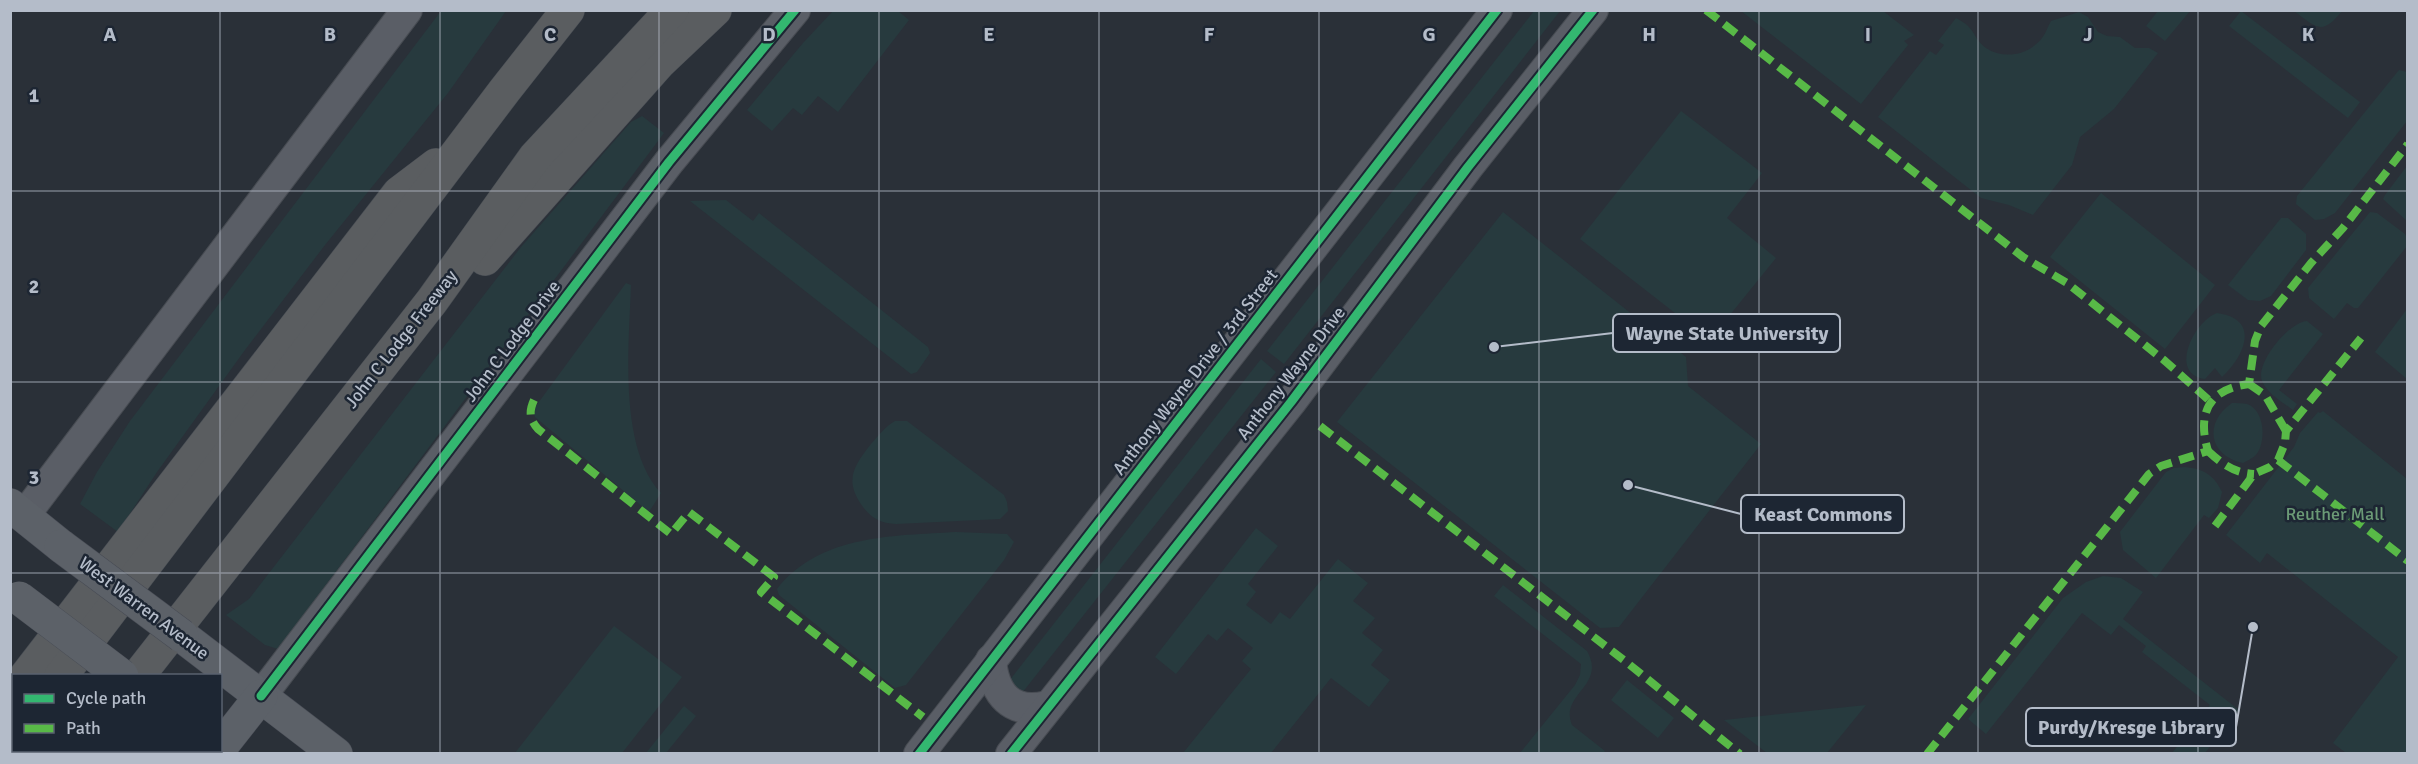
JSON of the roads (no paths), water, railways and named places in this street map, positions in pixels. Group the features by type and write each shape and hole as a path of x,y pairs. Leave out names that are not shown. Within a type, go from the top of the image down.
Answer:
{"highway":[{"path":"62,674 568,10"},
{"name":"John C Lodge Freeway","path":"139,674 432,301 535,158 672,10"},
{"path":"432,301 480,265 658,63 715,10"},
{"path":"27,674 399,193 471,138"}],"main road":[{"name":"West Warren Avenue","path":"15,518 61,546 261,696 315,748"},
{"path":"15,595 121,674"},
{"path":"222,747 261,696"}],"street":[{"path":"15,518 406,10"},
{"name":"John C Lodge Drive","path":"261,696 669,162 795,10"},
{"name":"Anthony Wayne Drive / 3rd Street","path":"919,753 1497,10"},
{"name":"Anthony Wayne Drive","path":"1011,753 1291,402 1468,167 1588,15"},
{"path":"991,660 997,687 1006,699 1030,710 1047,706"}],"place":[{"name":"Wayne State University","path":"1494,347"},
{"name":"Keast Commons","path":"1628,485"},
{"name":"Purdy/Kresge Library","path":"2253,627"}],"park label":[{"name":"Reuther Mall","path":"2335,514"}]}
